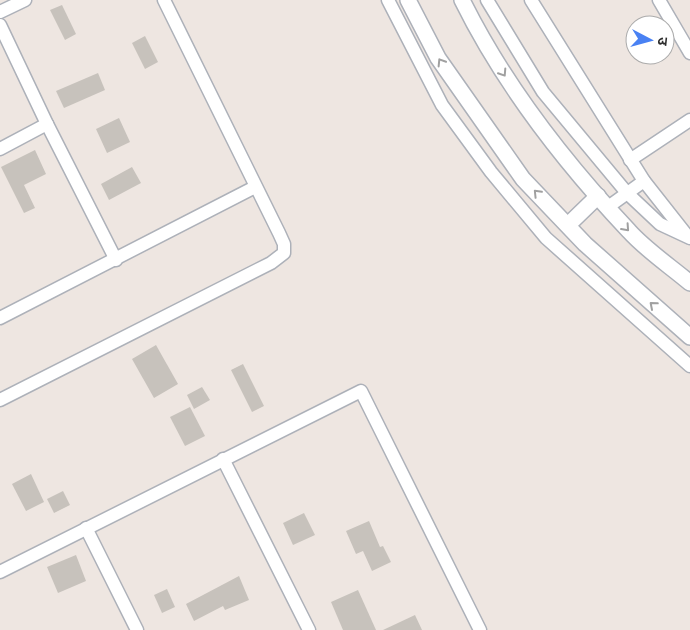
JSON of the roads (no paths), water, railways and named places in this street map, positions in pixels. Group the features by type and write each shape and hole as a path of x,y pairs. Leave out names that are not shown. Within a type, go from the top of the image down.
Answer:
{"street":[{"path":"0,12 25,0"},
{"path":"0,400 271,263 284,253 284,244 164,0"},
{"path":"690,337 585,244 523,179 438,58 408,0 389,4 442,105 490,172 546,238 690,366"},
{"path":"462,0 488,50 525,107 630,233 690,283"},
{"path":"487,0 542,92 627,193 660,224 689,237"},
{"path":"531,0 644,181 689,237"},
{"path":"659,0 690,53"},
{"path":"0,25 46,124 116,260"},
{"path":"630,160 690,120"},
{"path":"0,149 46,124"},
{"path":"568,225 603,202 627,193 644,181"},
{"path":"0,318 256,187"},
{"path":"0,572 223,459 361,392 480,630"},
{"path":"223,459 309,630"},
{"path":"86,528 137,630"}]}
